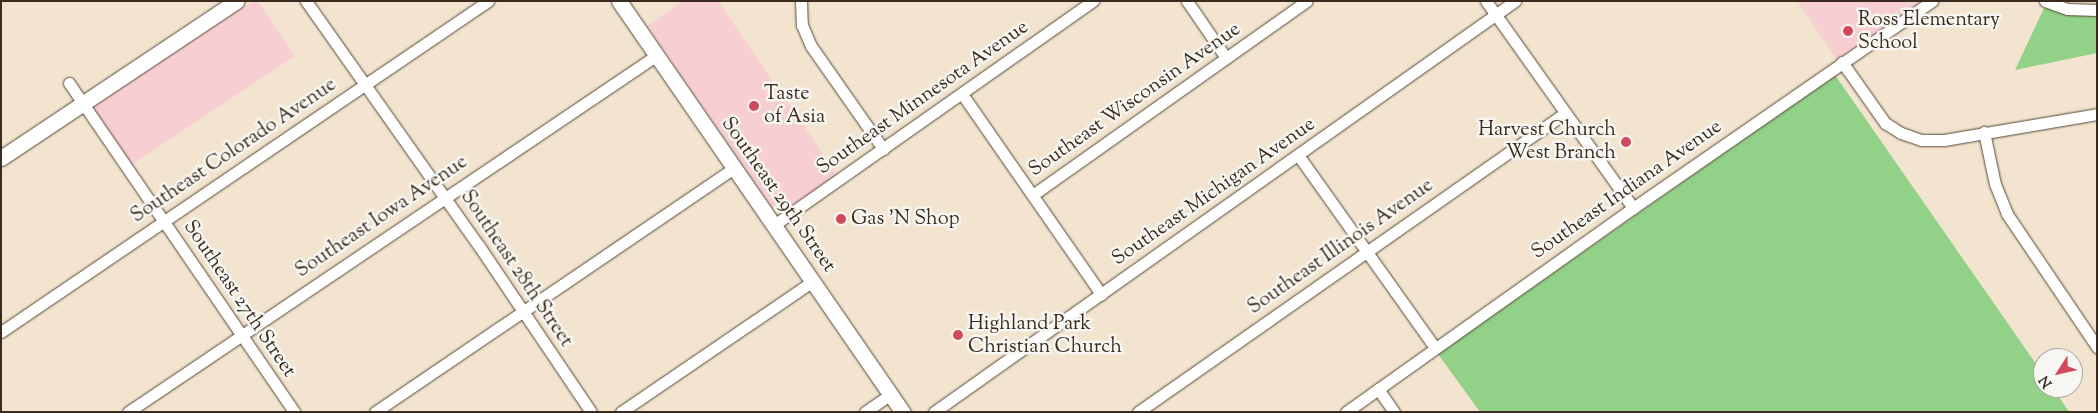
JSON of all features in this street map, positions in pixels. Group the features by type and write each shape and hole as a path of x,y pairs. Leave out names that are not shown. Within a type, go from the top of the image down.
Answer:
{"main road":[{"path":"1,158 236,1"},
{"name":"Southeast 29th Street","path":"619,1 903,412"}],"street":[{"name":"Southeast 28th Street","path":"306,1 445,198 590,412"},
{"name":"Southeast Colorado Avenue","path":"1,332 488,1"},
{"path":"801,1 802,25 811,46 883,149"},
{"name":"Southeast Minnesota Avenue","path":"774,225 1093,1"},
{"path":"1187,1 1226,58"},
{"name":"Southeast Wisconsin Avenue","path":"1034,194 1307,1"},
{"path":"1486,1 1633,208"},
{"name":"Southeast Michigan Avenue","path":"934,412 1515,1"},
{"name":"Southeast Indiana Avenue","path":"1346,412 1633,208 1932,1"},
{"path":"2046,1 2067,9 2097,10"},
{"name":"Southeast Iowa Avenue","path":"128,412 657,55"},
{"path":"1842,62 1881,118 1901,133 1920,140 1933,141 2097,114"},
{"name":"Southeast 27th Street","path":"69,83 294,412"},
{"path":"962,94 1034,194 1101,294"},
{"name":"Southeast Illinois Avenue","path":"1138,412 1565,113"},
{"path":"1984,132 1995,184 2007,214 2097,347"},
{"path":"1298,155 1435,348"},
{"path":"374,412 734,168"},
{"path":"620,412 813,281"},
{"path":"1378,389 1394,412"},
{"path":"865,412 890,394"}],"shaded area":[{"path":"253,1 258,1 295,56 131,165 95,113 94,107"},
{"path":"683,1 718,1 838,176 783,214 774,210 648,26"},
{"name":"Ross Elementary School","path":"1797,1 1922,1 1837,60"}],"green space":[{"path":"2045,6 2067,14 2097,16 2097,53 2015,70"},
{"path":"1835,75 2033,360 2033,398 2060,398 2069,412 1480,412 1438,354"}],"place":[{"name":"Ross Elementary School","path":"1848,31"},
{"name":"Taste of Asia","path":"754,106"},
{"name":"Harvest Church West Branch","path":"1626,142"},
{"name":"Gas 'N Shop","path":"841,219"},
{"name":"Highland Park Christian Church","path":"958,335"}]}
